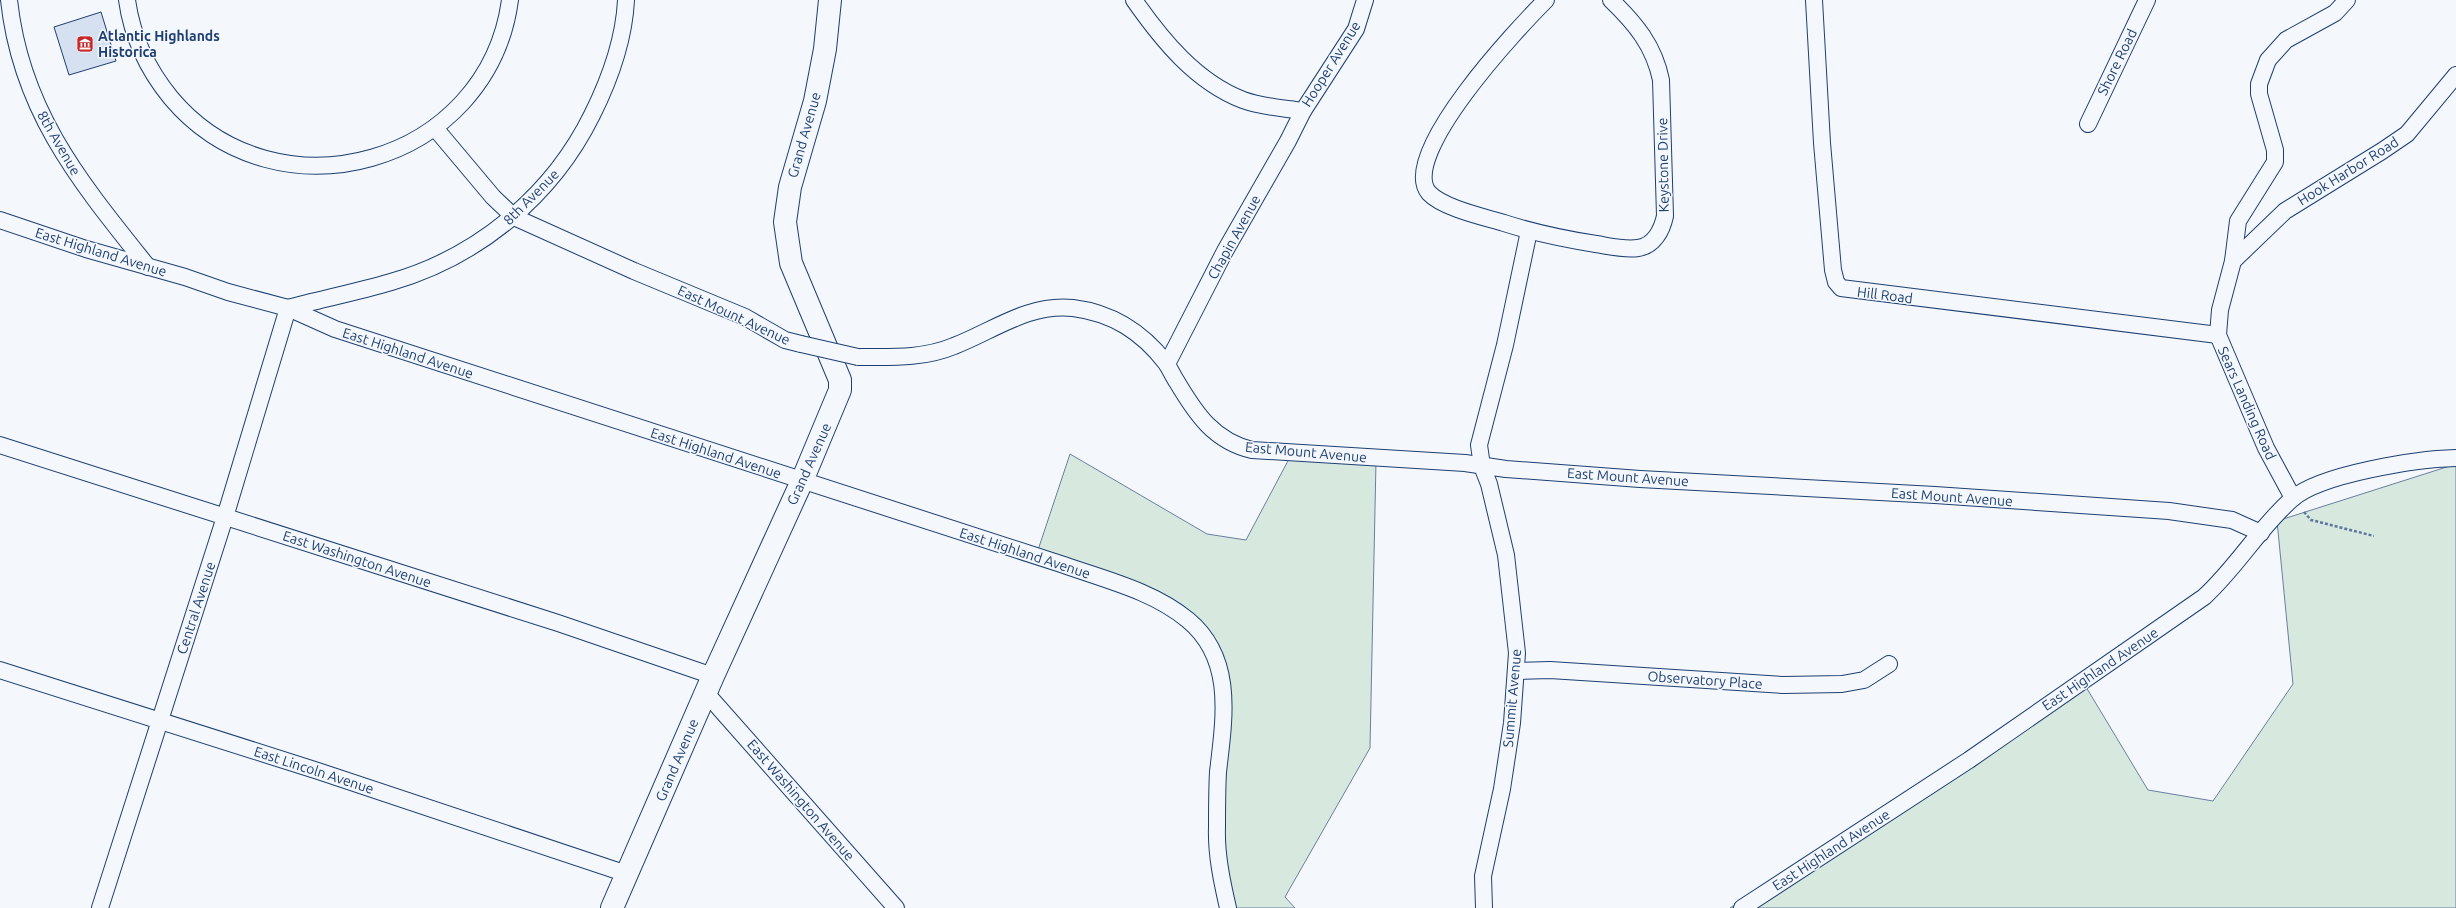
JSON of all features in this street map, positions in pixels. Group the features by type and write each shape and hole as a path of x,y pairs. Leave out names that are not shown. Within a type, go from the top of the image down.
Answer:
{"street":[{"name":"8th Avenue","path":"8,0 21,66 41,116 81,182 148,267"},
{"path":"127,0 136,37 147,63 161,87 179,108 200,126 223,142 249,154 276,162 303,166 345,164 386,155 411,143 435,128 456,110 474,89 489,65 500,40 510,0"},
{"name":"8th Avenue","path":"288,308 411,275 452,257 488,236 514,217 558,170 583,132 607,85 617,56 626,0"},
{"name":"Grand Avenue","path":"612,908 709,685 802,481 840,390 840,380 791,264 784,222 790,187 815,101 825,49 830,0"},
{"name":"Hooper Avenue","path":"1134,0 1187,64 1216,86 1242,100 1260,105 1303,111 1356,29 1365,0"},
{"name":"Keystone Drive","path":"1546,0 1493,58 1444,123 1426,159 1422,177 1430,193 1439,200 1529,231 1613,247 1638,248 1650,244 1663,227 1666,200 1661,80 1657,60 1628,17 1611,0"},
{"name":"Hill Road","path":"1814,0 1822,143 1833,270 1836,282 1841,288 2218,335"},
{"name":"Shore Road","path":"2088,124 2147,0"},
{"name":"Sears Landing Road","path":"2293,498 2266,448 2218,335 2220,310 2233,261 2238,221 2275,162 2274,150 2259,94 2259,84 2268,60 2286,40 2335,12 2346,0"},
{"name":"Hook Harbor Road","path":"2233,261 2285,211 2382,151 2406,134 2456,74"},
{"name":"Chapin Avenue","path":"1167,364 1225,252 1288,141 1303,111"},
{"name":"East Mount Avenue","path":"435,128 493,197 514,217 634,271 745,316 785,340 858,357 907,357 932,353 953,347 1023,314 1060,308 1102,314 1117,320 1142,338 1167,364 1177,382 1213,432 1224,440 1241,448 1632,478 1935,495 2169,511 2232,520 2260,533"},
{"name":"East Highland Avenue","path":"0,220 148,267 185,277 228,292 288,308 335,329 802,481 1064,564 1139,592 1170,607 1201,632 1213,650 1222,673 1225,701 1218,778 1217,830 1222,885 1228,908"},
{"path":"1482,466 1479,445 1505,345 1529,231"},
{"name":"Central Avenue","path":"100,908 225,517 288,308"},
{"name":"East Washington Avenue","path":"0,445 558,623 709,685 896,908"},
{"name":"East Highland Avenue","path":"1742,908 1969,760 2198,601 2220,582 2260,533 2293,498 2309,488 2352,474 2456,458"},
{"name":"Summit Avenue","path":"1482,466 1489,484 1508,570 1517,653 1517,671 1512,723 1502,789 1483,876 1484,908"},
{"name":"Observatory Place","path":"1517,671 1550,670 1783,685 1828,684 1864,680 1889,664"},
{"name":"East Lincoln Avenue","path":"0,670 627,874"}],"path":[{"path":"2293,498 2311,520 2374,536"}],"shaded area":[{"path":"1070,454 1207,534 1246,540 1290,457 1376,461 1370,748 1285,897 1295,908 1234,908 1223,887 1214,656 1161,597 1037,553"},
{"path":"2456,464 2456,908 1730,908 2083,682 2148,790 2213,801 2293,684 2277,521"}],"building":[{"name":"Atlantic Highlands Historica","path":"101,12 116,61 69,75 54,27"}],"place":[{"name":"Atlantic Highlands Historica","path":"85,44"}]}
